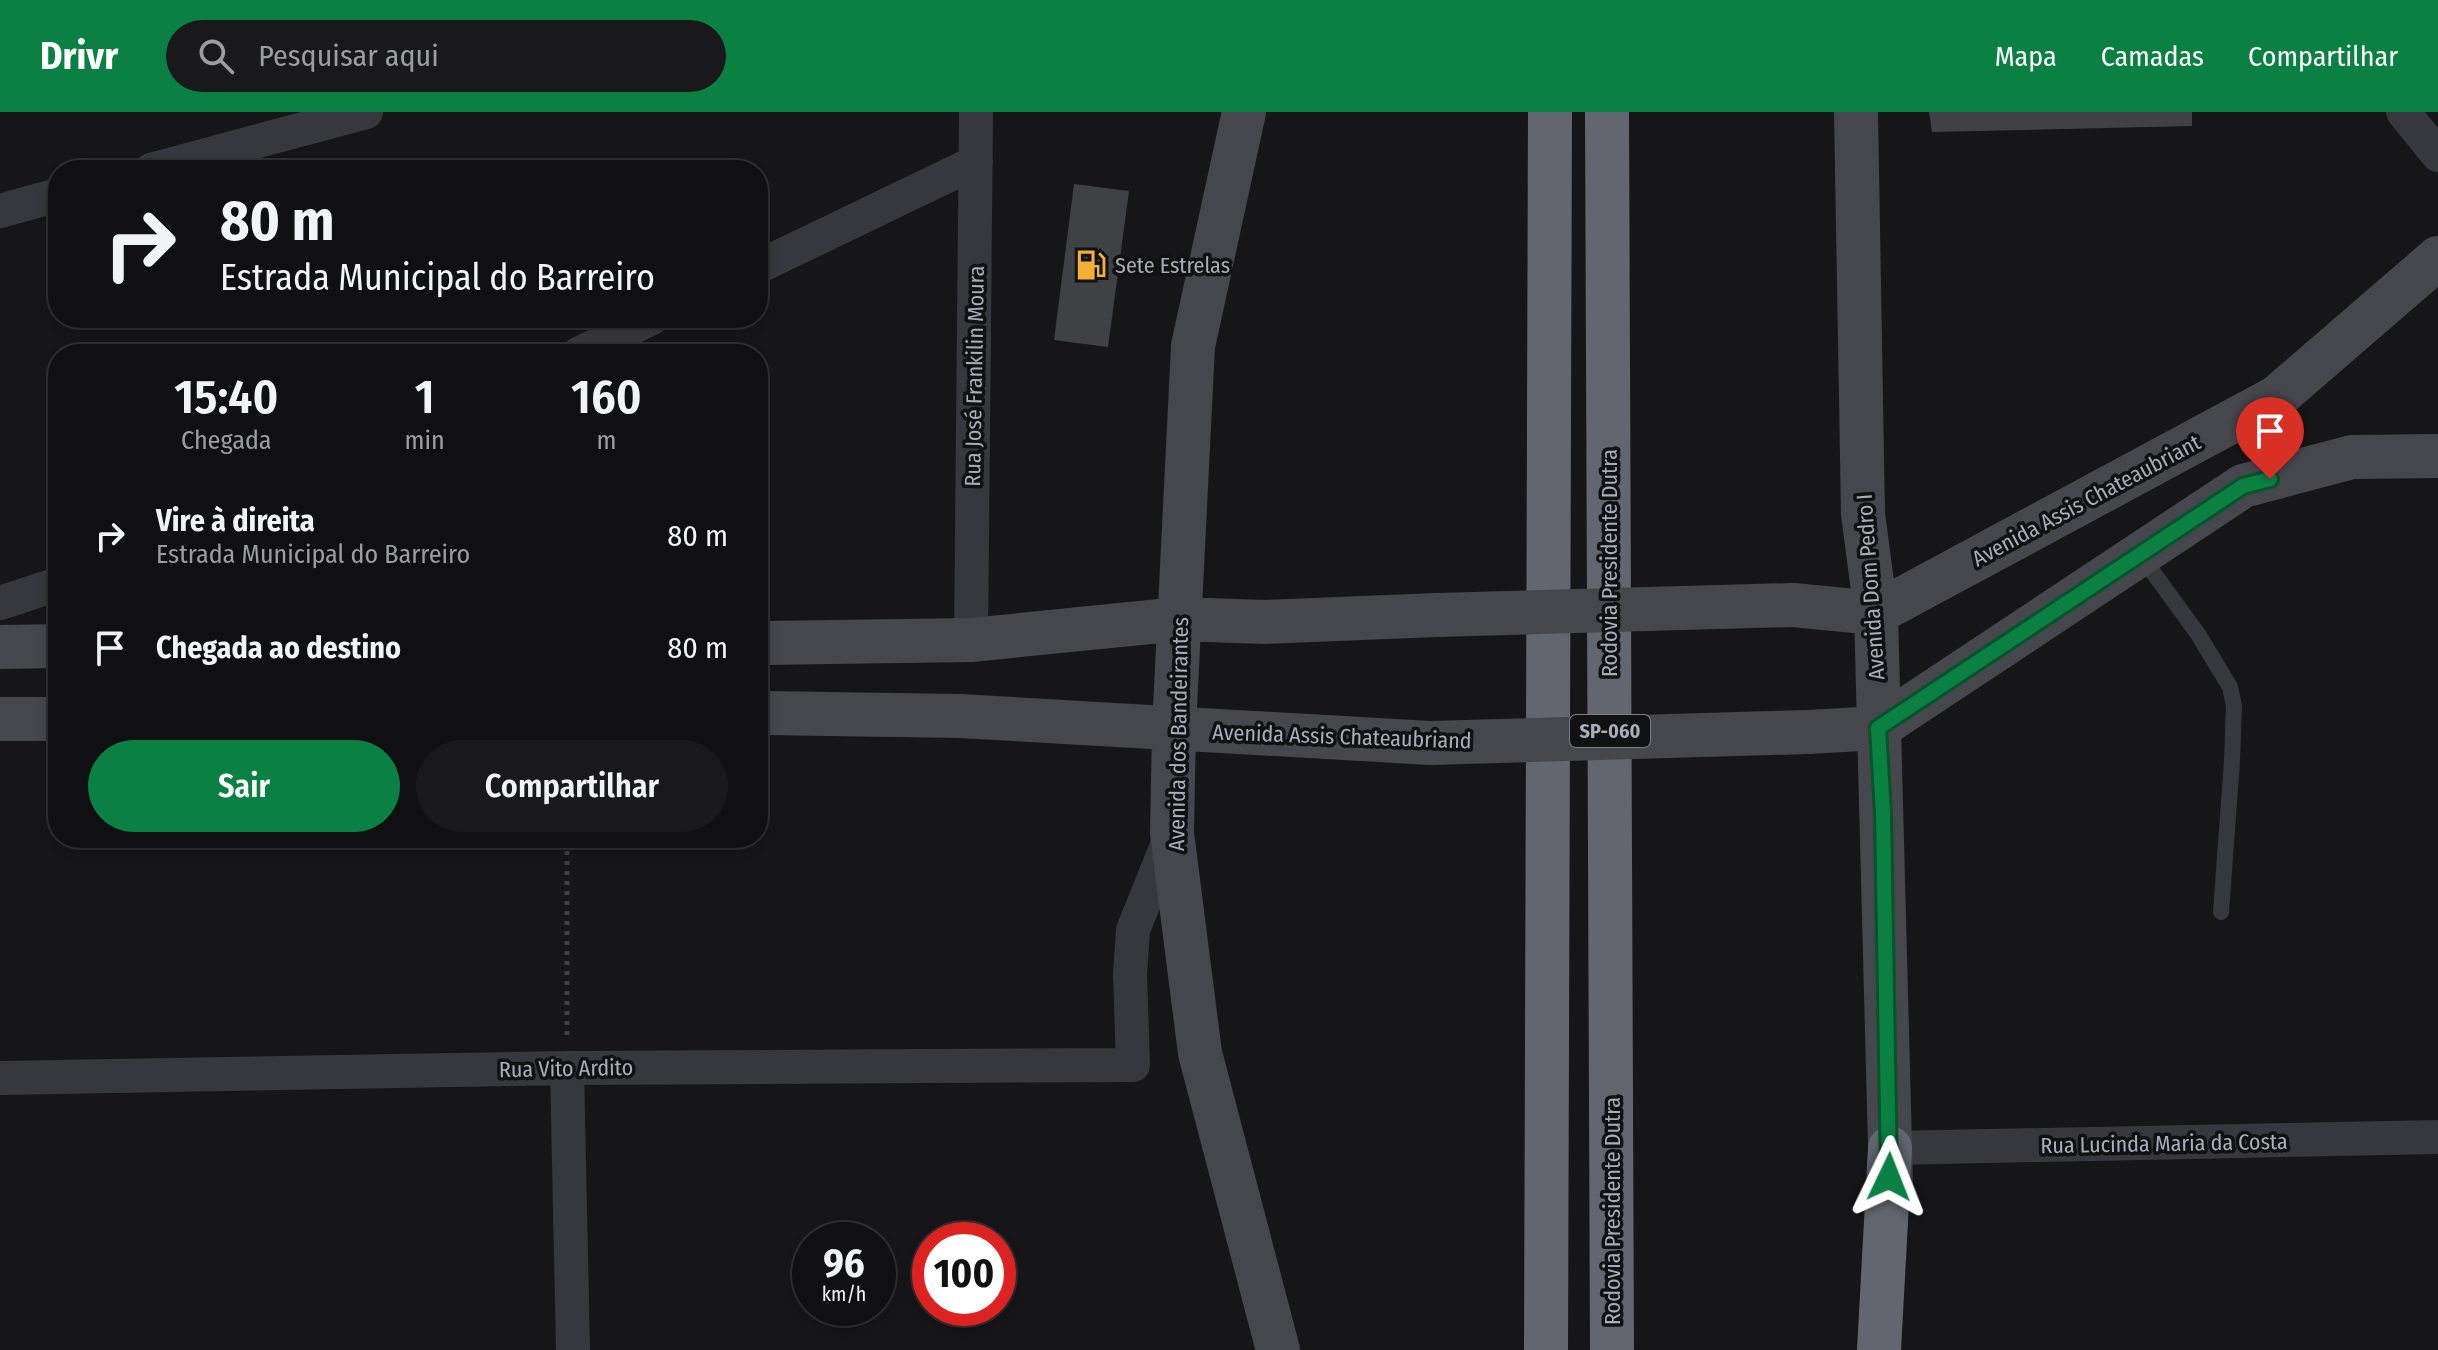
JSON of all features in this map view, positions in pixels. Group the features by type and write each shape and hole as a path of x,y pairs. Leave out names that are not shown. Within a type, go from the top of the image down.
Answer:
{"highway":[{"name":"SP-060","path":"1546,1350 1550,112"},
{"name":"Rodovia Presidente Dutra","path":"1607,112 1612,1350"},
{"path":"1879,1350 1890,1148"}],"main road":[{"name":"Avenida dos Bandeirantes","path":"1244,112 1193,346 1174,728 1172,833 1200,1053 1278,1350"},
{"name":"Avenida Dom Pedro I","path":"1856,112 1863,514 1876,613 1897,1350"},
{"name":"Avenida Assis Chateaubriant","path":"1876,613 2277,397 2438,258"},
{"path":"1878,728 2243,486 2352,457 2438,456"},
{"path":"768,643 971,640 1180,619 1264,622 1793,605 1876,613"},
{"path":"0,647 48,646"},
{"name":"Avenida Assis Chateaubriand","path":"768,713 960,716 1430,743 1878,728"},
{"path":"0,719 48,719"}],"street":[{"path":"188,160 366,112"},
{"name":"Rua José Frankilin Moura","path":"971,640 976,112"},
{"path":"2403,112 2438,155"},
{"path":"768,262 976,162"},
{"path":"0,211 48,198"},
{"path":"599,344 631,328"},
{"path":"0,603 48,587"},
{"name":"Rua Vito Ardito","path":"0,1078 567,1068 1133,1065 1130,974 1133,930 1172,833"},
{"path":"567,1068 573,1350"},
{"name":"Rua Lucinda Maria da Costa","path":"1890,1148 2438,1137"}],"lane":[{"path":"2141,554 2198,634 2230,687 2234,706 2232,761 2221,912"}],"path":[{"path":"567,848 567,1068"}],"building":[{"path":"1929,112 2192,112 2192,126 1932,132"},
{"name":"Sete Estrelas","path":"1074,184 1129,191 1108,347 1054,340"}],"place":[{"name":"Sete Estrelas","path":"1091,265"}],"route":[{"path":"1889,1177 1883,813 1878,728 2243,486 2270,479"}]}
